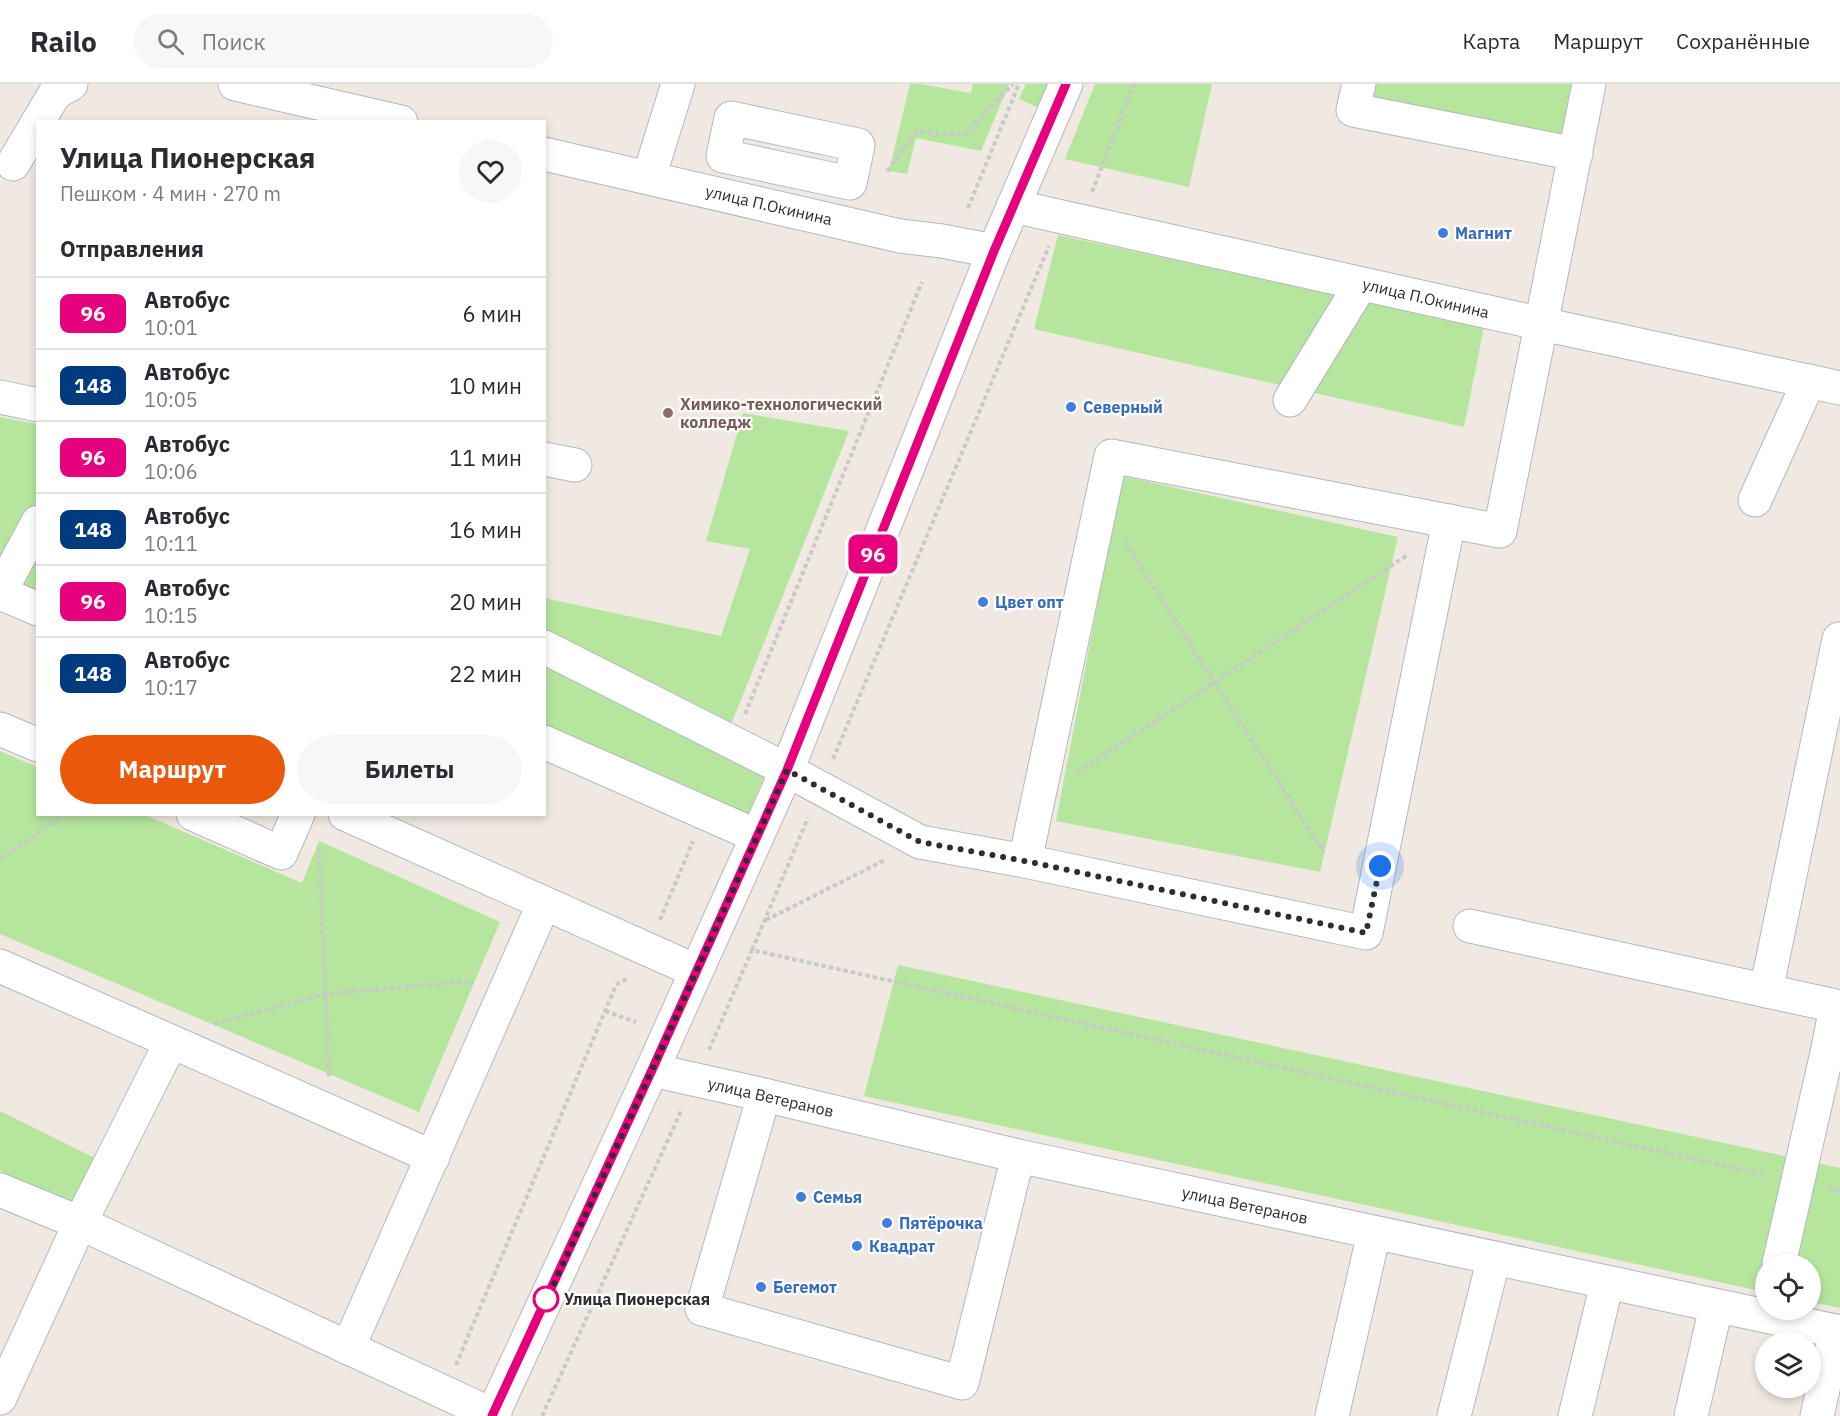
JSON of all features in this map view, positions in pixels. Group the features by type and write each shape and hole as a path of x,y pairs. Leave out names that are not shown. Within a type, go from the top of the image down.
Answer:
{"street":[{"path":"39,120 55,93 71,84"},
{"path":"235,84 392,120"},
{"path":"649,177 678,84"},
{"path":"0,1190 80,1224 493,1416 787,770 994,251 1066,84"},
{"path":"1359,84 1353,110 1576,154"},
{"path":"1025,861 1111,456 1449,525 1500,531 1589,84"},
{"path":"13,164 36,125"},
{"name":"улица П.Окинина","path":"546,154 900,236 994,251"},
{"name":"улица П.Окинина","path":"1013,206 1825,385"},
{"path":"1290,400 1361,284"},
{"path":"1755,500 1825,385"},
{"path":"0,397 36,405"},
{"path":"546,648 787,770 920,842 1025,861 1366,933 1449,525"},
{"path":"36,526 0,593 36,608"},
{"path":"1766,991 1839,639"},
{"path":"0,729 36,744"},
{"path":"546,743 757,836"},
{"path":"198,816 281,853 297,816"},
{"path":"349,816 696,971"},
{"path":"348,1348 544,903"},
{"path":"1470,926 1836,1006 1834,1045 1781,1254"},
{"path":"0,966 433,1157"},
{"path":"0,1398 80,1224 171,1042"},
{"name":"улица Ветеранов","path":"652,1070 1018,1156 1716,1307 1755,1312"},
{"path":"764,1095 702,1309 962,1383 1018,1156"},
{"path":"1332,1416 1374,1233"},
{"path":"1454,1416 1494,1258"},
{"path":"1575,1416 1606,1283"},
{"path":"1691,1416 1716,1307"},
{"name":"улица Ветеранов","path":"1793,1320 1838,1332"},
{"path":"1817,1416 1838,1332"}],"path":[{"path":"883,178 916,132 964,135 1013,84"},
{"path":"968,208 1019,84"},
{"path":"1090,198 1134,84"},
{"path":"709,1050 1051,243"},
{"path":"1101,504 1324,854"},
{"path":"1039,798 1449,525"},
{"path":"0,859 63,816"},
{"path":"319,841 329,1074"},
{"path":"765,920 920,842"},
{"path":"752,950 1840,1191"},
{"path":"213,1024 325,994 475,981"},
{"path":"604,1011 636,1022"},
{"path":"542,1416 682,1108"}],"green space":[{"path":"910,84 971,93 973,84 1009,84 981,151 916,138 907,174 889,171"},
{"path":"1026,84 1054,84 1043,110 1019,99"},
{"path":"1095,84 1212,84 1189,187 1065,159"},
{"path":"1365,84 1584,84 1572,148 1360,106"},
{"path":"1058,235 1484,327 1464,427 1034,329"},
{"path":"743,413 849,431 730,727 546,635 546,598 721,636 750,549 706,541"},
{"path":"0,417 36,424 36,592 0,576"},
{"path":"1122,476 1398,537 1320,872 1056,821"},
{"path":"546,665 765,775 747,817 546,729"},
{"path":"0,751 36,767 36,816 147,816 302,883 319,841 500,922 419,1112 0,934"},
{"path":"898,965 1840,1168 1840,1308 1821,1304 1821,1254 1755,1254 1755,1290 864,1096"},
{"path":"0,1111 95,1158 72,1206 0,1171"}],"bus line":[{"name":"96","path":"492,1416 652,1070 787,770 994,251 1066,84"}],"place":[{"name":"Магнит","path":"1443,233"},
{"name":"Северный","path":"1071,407"},
{"name":"Химико-технологический колледж","path":"668,413"},
{"name":"Цвет опт","path":"983,602"},
{"name":"Семья","path":"801,1197"},
{"name":"Пятёрочка","path":"887,1223"},
{"name":"Квадрат","path":"857,1246"},
{"name":"Бегемот","path":"761,1287"},
{"name":"Улица Пионерская","path":"546,1299"}],"route":[{"path":"546,1299 546,1301 787,770 920,842 1025,861 1366,933 1380,866"}]}
